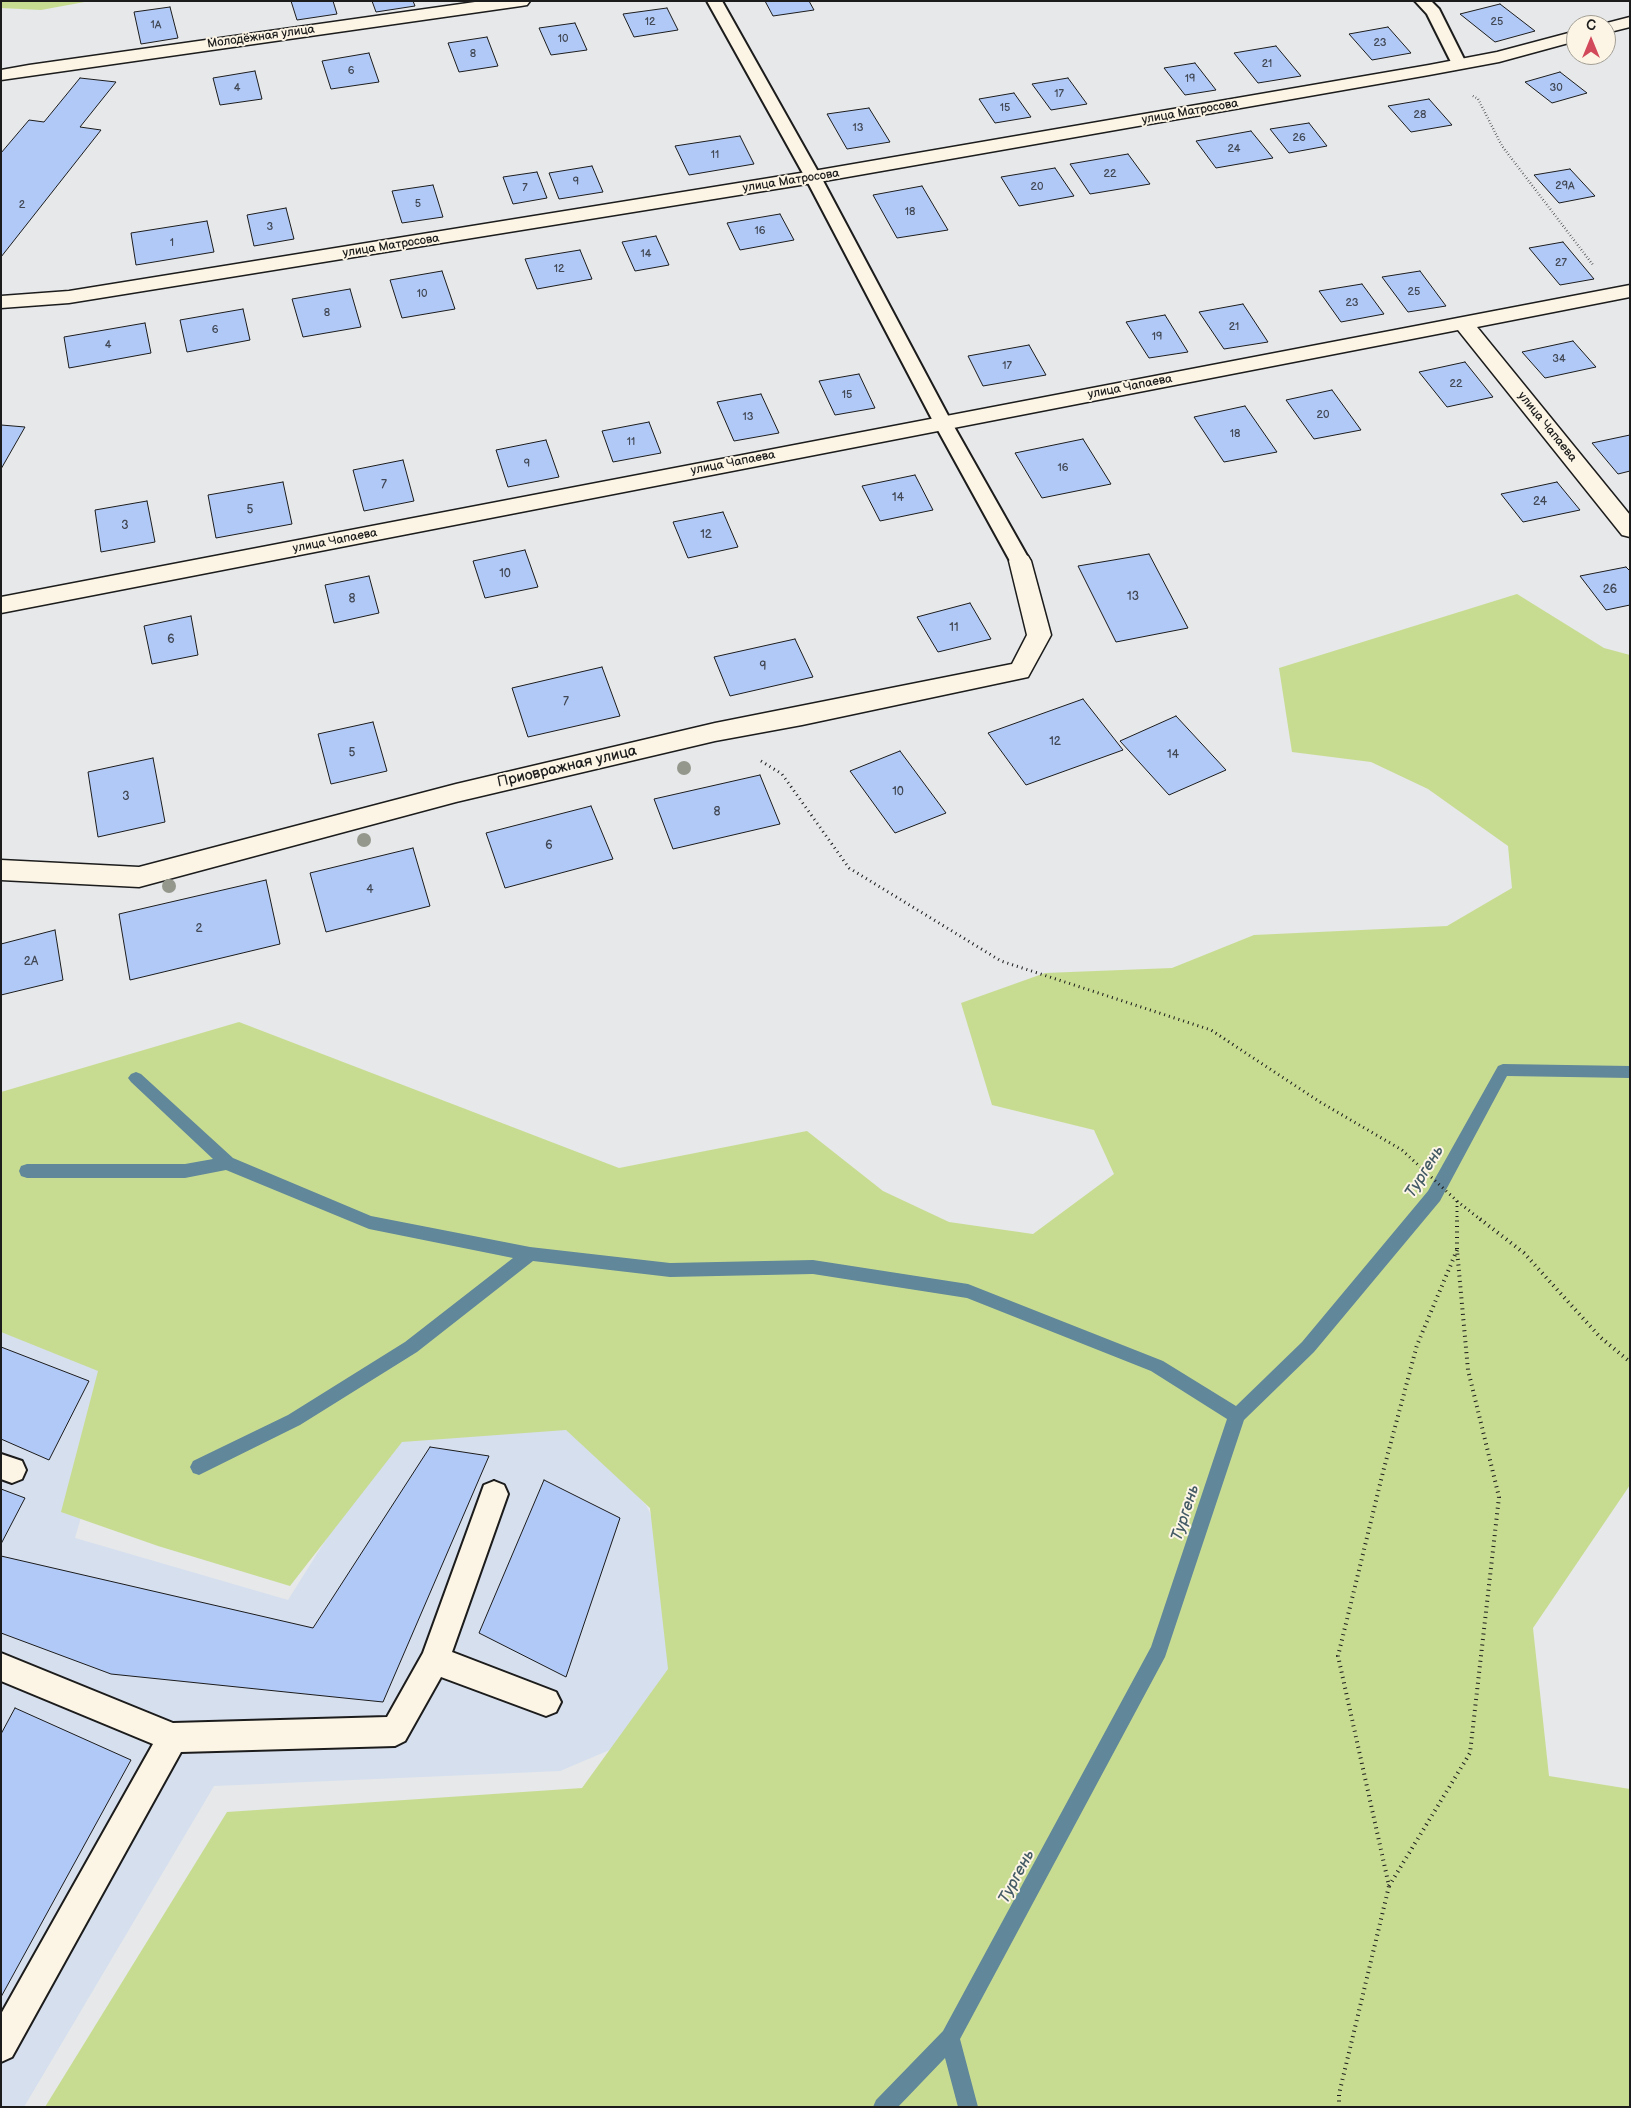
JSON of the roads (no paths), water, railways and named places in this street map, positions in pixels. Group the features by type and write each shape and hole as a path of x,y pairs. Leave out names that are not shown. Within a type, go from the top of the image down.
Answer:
{"street":[{"name":"Молодёжная улица","path":"1,75 520,1"},
{"path":"1616,26 1630,22"},
{"name":"улица Матросова","path":"1,302 69,298 813,178 1429,70 1458,63 1499,57 1566,39"},
{"name":"улица Чапаева","path":"1,605 1620,294"},
{"name":"улица Чапаева","path":"1464,324 1630,530"},
{"name":"Приовражная улица","path":"1,870 139,877 456,793 715,732 1020,671 1039,635 1020,561"}],"lane":[{"path":"714,1 813,178 943,423 1020,561"},
{"path":"1422,1 1434,12 1458,63"},
{"path":"1,1667 173,1738 395,1731 435,1660 494,1494"},
{"path":"435,1660 546,1702"},
{"path":"1,2046 173,1738"}],"waterway":[{"name":"Тургень","path":"1237,1416 1308,1347 1434,1196 1503,1070 1630,1072"},
{"path":"136,1078 227,1163"},
{"path":"27,1171 185,1171 227,1163"},
{"path":"227,1163 369,1222 530,1254"},
{"path":"199,1467 294,1420 411,1347 530,1254"},
{"path":"530,1254 670,1270 813,1267 968,1291 1157,1366 1237,1416"},
{"name":"Тургень","path":"950,2038 1159,1651 1237,1416"},
{"name":"Тургень","path":"883,2107 950,2038"},
{"path":"950,2038 968,2107"}]}
